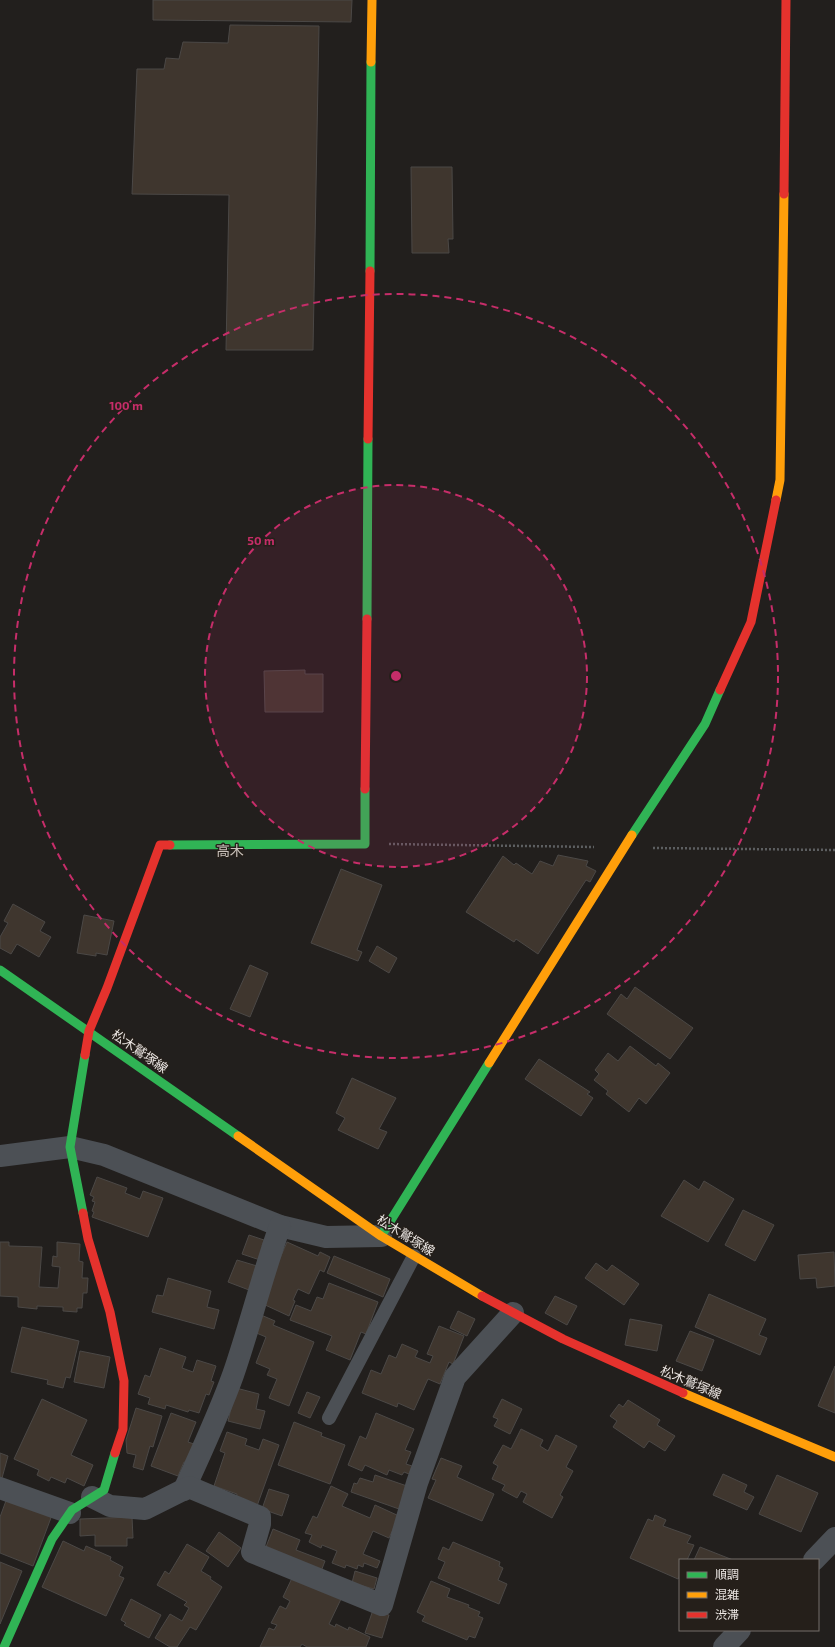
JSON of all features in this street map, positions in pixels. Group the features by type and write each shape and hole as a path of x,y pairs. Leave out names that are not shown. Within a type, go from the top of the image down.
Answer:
{"street":[{"path":"4,1647 52,1539 72,1510 104,1490 123,1429 124,1381 110,1312 88,1239 70,1147 88,1031 107,988 160,845 365,844 372,0"},
{"path":"0,1156 70,1147 104,1155 280,1226 326,1237 381,1236 623,848 705,724 751,622 780,480 786,0"},
{"name":"松木鷲塚線","path":"0,970 381,1236 414,1256 513,1313 623,1368 835,1457"},
{"path":"184,1490 233,1374 263,1273 280,1226"},
{"path":"92,1497 110,1506 145,1509 189,1487 260,1517 260,1524 252,1552 382,1605 417,1483 455,1377 513,1313"},
{"path":"0,1488 70,1513"},
{"path":"815,1559 835,1538"},
{"path":"724,1647 739,1631"}],"lane":[{"path":"329,1418 414,1256"}],"building":[{"path":"153,0 352,0 351,22 153,20"},
{"path":"230,25 319,26 313,350 226,350 229,195 132,194 137,69 164,69 166,58 179,59 183,42 228,43"},
{"path":"411,167 452,167 453,239 448,239 449,253 412,253"},
{"path":"305,670 305,674 323,674 323,712 265,712 264,671"},
{"path":"558,855 588,861 586,866 596,871 590,882 586,880 538,954 516,939 514,942 466,912 503,856 514,865 516,863 532,874 540,861 553,866"},
{"path":"341,869 382,885 357,950 362,952 358,961 311,943"},
{"path":"13,904 45,922 40,931 51,937 39,957 17,944 11,954 0,948 0,937 8,923 4,921"},
{"path":"84,915 114,921 107,955 96,953 96,956 77,953"},
{"path":"377,946 397,958 389,973 369,961"},
{"path":"250,965 268,973 250,1017 230,1009"},
{"path":"635,987 693,1028 670,1059 607,1014 621,994 627,999"},
{"path":"630,1046 656,1066 658,1063 670,1073 646,1104 639,1098 629,1112 606,1094 608,1091 594,1080 599,1074 595,1070 608,1053 618,1061"},
{"path":"539,1059 590,1092 587,1094 593,1098 581,1116 525,1079"},
{"path":"352,1078 396,1098 379,1129 387,1132 378,1149 338,1130 345,1118 336,1113"},
{"path":"97,1177 127,1188 125,1193 140,1199 143,1191 163,1198 148,1237 92,1217 95,1202 92,1201 94,1197 90,1195"},
{"path":"684,1180 699,1190 704,1181 734,1199 708,1242 661,1216"},
{"path":"743,1210 774,1225 755,1261 725,1245"},
{"path":"249,1235 264,1240 262,1246 264,1247 260,1260 242,1254"},
{"path":"0,1242 9,1242 9,1246 42,1247 39,1287 58,1288 60,1267 52,1266 53,1256 57,1257 57,1242 80,1244 79,1261 83,1262 82,1278 88,1278 87,1293 83,1293 82,1308 77,1308 77,1312 63,1311 63,1307 37,1306 37,1309 18,1307 18,1297 0,1296"},
{"path":"287,1242 318,1256 320,1252 330,1257 324,1272 320,1270 309,1294 298,1289 293,1300 295,1301 289,1316 263,1304 268,1286"},
{"path":"834,1252 835,1286 817,1288 816,1278 800,1279 798,1255"},
{"path":"334,1256 390,1279 383,1297 327,1273"},
{"path":"237,1260 257,1266 249,1290 228,1282"},
{"path":"596,1263 607,1271 612,1265 639,1284 624,1305 585,1278"},
{"path":"168,1278 211,1291 207,1307 219,1310 214,1329 152,1312 157,1295 163,1296"},
{"path":"329,1283 378,1302 366,1334 361,1332 350,1360 326,1350 332,1336 290,1320 296,1305 311,1311 317,1297 323,1299"},
{"path":"709,1294 766,1319 759,1335 767,1338 760,1355 695,1327"},
{"path":"555,1296 577,1306 567,1325 545,1313"},
{"path":"458,1311 475,1319 467,1336 450,1328"},
{"path":"261,1315 275,1321 273,1325 314,1342 289,1406 269,1398 277,1379 267,1375 270,1369 256,1363 266,1337 254,1332"},
{"path":"630,1319 662,1325 657,1351 625,1345"},
{"path":"439,1326 464,1336 453,1364 449,1362 440,1384 428,1379 414,1410 398,1403 397,1407 362,1393 371,1370 381,1374 389,1355 396,1358 402,1344 418,1351 415,1357 430,1363 433,1356 427,1354"},
{"path":"22,1327 79,1341 70,1378 66,1377 63,1388 47,1384 48,1380 11,1372"},
{"path":"690,1331 714,1340 702,1371 676,1361"},
{"path":"160,1348 186,1357 182,1368 193,1372 197,1360 216,1366 211,1381 214,1382 209,1395 206,1394 199,1413 189,1410 188,1412 166,1405 165,1409 148,1404 150,1398 138,1394 145,1375 150,1377"},
{"path":"80,1351 110,1357 104,1388 74,1382"},
{"path":"835,1366 835,1413 818,1406"},
{"path":"236,1388 259,1394 256,1409 265,1411 260,1429 228,1421"},
{"path":"307,1392 320,1397 310,1418 298,1413"},
{"path":"42,1399 87,1420 71,1455 93,1465 84,1486 67,1478 65,1483 51,1477 49,1481 37,1475 39,1470 14,1459"},
{"path":"502,1399 522,1409 510,1434 494,1426 498,1419 493,1417"},
{"path":"628,1400 660,1420 657,1425 675,1436 665,1451 649,1441 644,1448 613,1427 617,1421 610,1416 619,1404 623,1407"},
{"path":"136,1408 162,1416 153,1447 150,1446 143,1470 133,1467 136,1455 127,1453 126,1440"},
{"path":"171,1413 196,1422 188,1442 194,1444 187,1463 184,1462 178,1476 151,1466"},
{"path":"376,1413 414,1429 405,1450 411,1452 406,1464 412,1466 409,1474 404,1472 402,1475 389,1470 387,1475 365,1465 362,1471 348,1465 360,1436 366,1439"},
{"path":"294,1422 322,1433 321,1436 345,1445 330,1484 278,1465"},
{"path":"521,1429 543,1440 540,1446 548,1451 556,1435 577,1446 566,1467 573,1471 560,1495 563,1497 552,1518 523,1502 527,1494 521,1491 517,1498 502,1490 505,1485 492,1479 498,1466 493,1463 503,1445 511,1449"},
{"path":"227,1432 247,1439 245,1445 259,1450 263,1439 279,1445 257,1506 236,1499 237,1494 214,1486 225,1453 220,1451"},
{"path":"0,1453 8,1456 2,1478 0,1477"},
{"path":"441,1458 462,1466 457,1477 494,1494 482,1521 428,1498 436,1480 432,1479"},
{"path":"723,1474 747,1485 744,1492 754,1497 747,1510 713,1495"},
{"path":"375,1475 407,1486 399,1509 351,1492 354,1483 357,1484 360,1478 373,1482"},
{"path":"777,1475 818,1493 801,1532 759,1514"},
{"path":"331,1486 348,1494 342,1506 370,1518 375,1505 399,1516 389,1538 373,1531 363,1554 380,1561 377,1568 364,1563 363,1567 358,1565 357,1569 346,1565 345,1568 332,1563 337,1551 322,1545 321,1548 309,1542 312,1535 305,1533 313,1516 317,1518"},
{"path":"269,1489 289,1495 282,1516 262,1509"},
{"path":"7,1498 52,1515 33,1566 0,1553 0,1517"},
{"path":"655,1515 666,1520 663,1526 691,1536 687,1543 694,1545 687,1559 679,1559 678,1579 630,1558 648,1519 653,1521"},
{"path":"132,1517 133,1538 127,1538 127,1546 95,1546 95,1535 80,1536 80,1519"},
{"path":"273,1529 300,1540 296,1550 325,1561 320,1574 264,1552"},
{"path":"219,1532 241,1548 228,1567 206,1551"},
{"path":"63,1541 84,1551 86,1546 111,1557 110,1560 123,1567 119,1576 124,1578 106,1616 42,1587"},
{"path":"453,1542 500,1562 499,1566 503,1568 498,1580 507,1584 499,1604 438,1578 445,1562 438,1559 443,1547 449,1550"},
{"path":"187,1544 209,1557 201,1571 211,1577 210,1579 222,1587 196,1630 190,1627 177,1647 170,1647 155,1638 170,1614 182,1621 189,1608 184,1605 187,1602 157,1585 165,1571 169,1574"},
{"path":"700,1547 730,1559 694,1559"},
{"path":"0,1562 22,1571 0,1624"},
{"path":"355,1571 377,1578 374,1589 352,1583"},
{"path":"293,1576 341,1599 329,1624 335,1627 336,1624 348,1630 349,1627 370,1637 366,1647 307,1647 302,1644 300,1647 260,1647 269,1628 274,1630 277,1625 271,1623 280,1606 286,1609 290,1601 283,1597"},
{"path":"431,1581 450,1589 447,1597 469,1605 468,1607 480,1612 478,1616 483,1618 475,1638 469,1636 467,1640 422,1621 425,1616 417,1612"},
{"path":"131,1599 161,1615 149,1638 124,1625 126,1623 121,1620"},
{"path":"373,1610 389,1615 382,1638 365,1633"}],"traffic: fast":[{"path":"370,271 371,62"},
{"path":"367,619 368,439"},
{"path":"632,835 705,724 720,690"},
{"path":"170,845 365,844 365,789"},
{"path":"0,970 238,1136"},
{"path":"83,1213 70,1147 85,1055"},
{"path":"381,1236 489,1063"},
{"path":"4,1647 52,1539 72,1510 104,1490 115,1453"}],"traffic: slow":[{"path":"371,62 372,0"},
{"path":"776,500 780,480 784,194"},
{"path":"489,1063 632,835"},
{"path":"238,1136 381,1236 482,1296"},
{"path":"683,1393 835,1457"}],"traffic: jam":[{"path":"784,194 786,0"},
{"path":"368,439 370,271"},
{"path":"720,690 751,622 776,500"},
{"path":"365,789 367,619"},
{"path":"85,1055 89,1031 107,988 160,845 170,845"},
{"path":"83,1213 88,1239 110,1312 124,1381 123,1429 115,1453"},
{"path":"482,1296 563,1339 683,1393"}],"district":[{"name":"高木","path":"230,850"}]}
